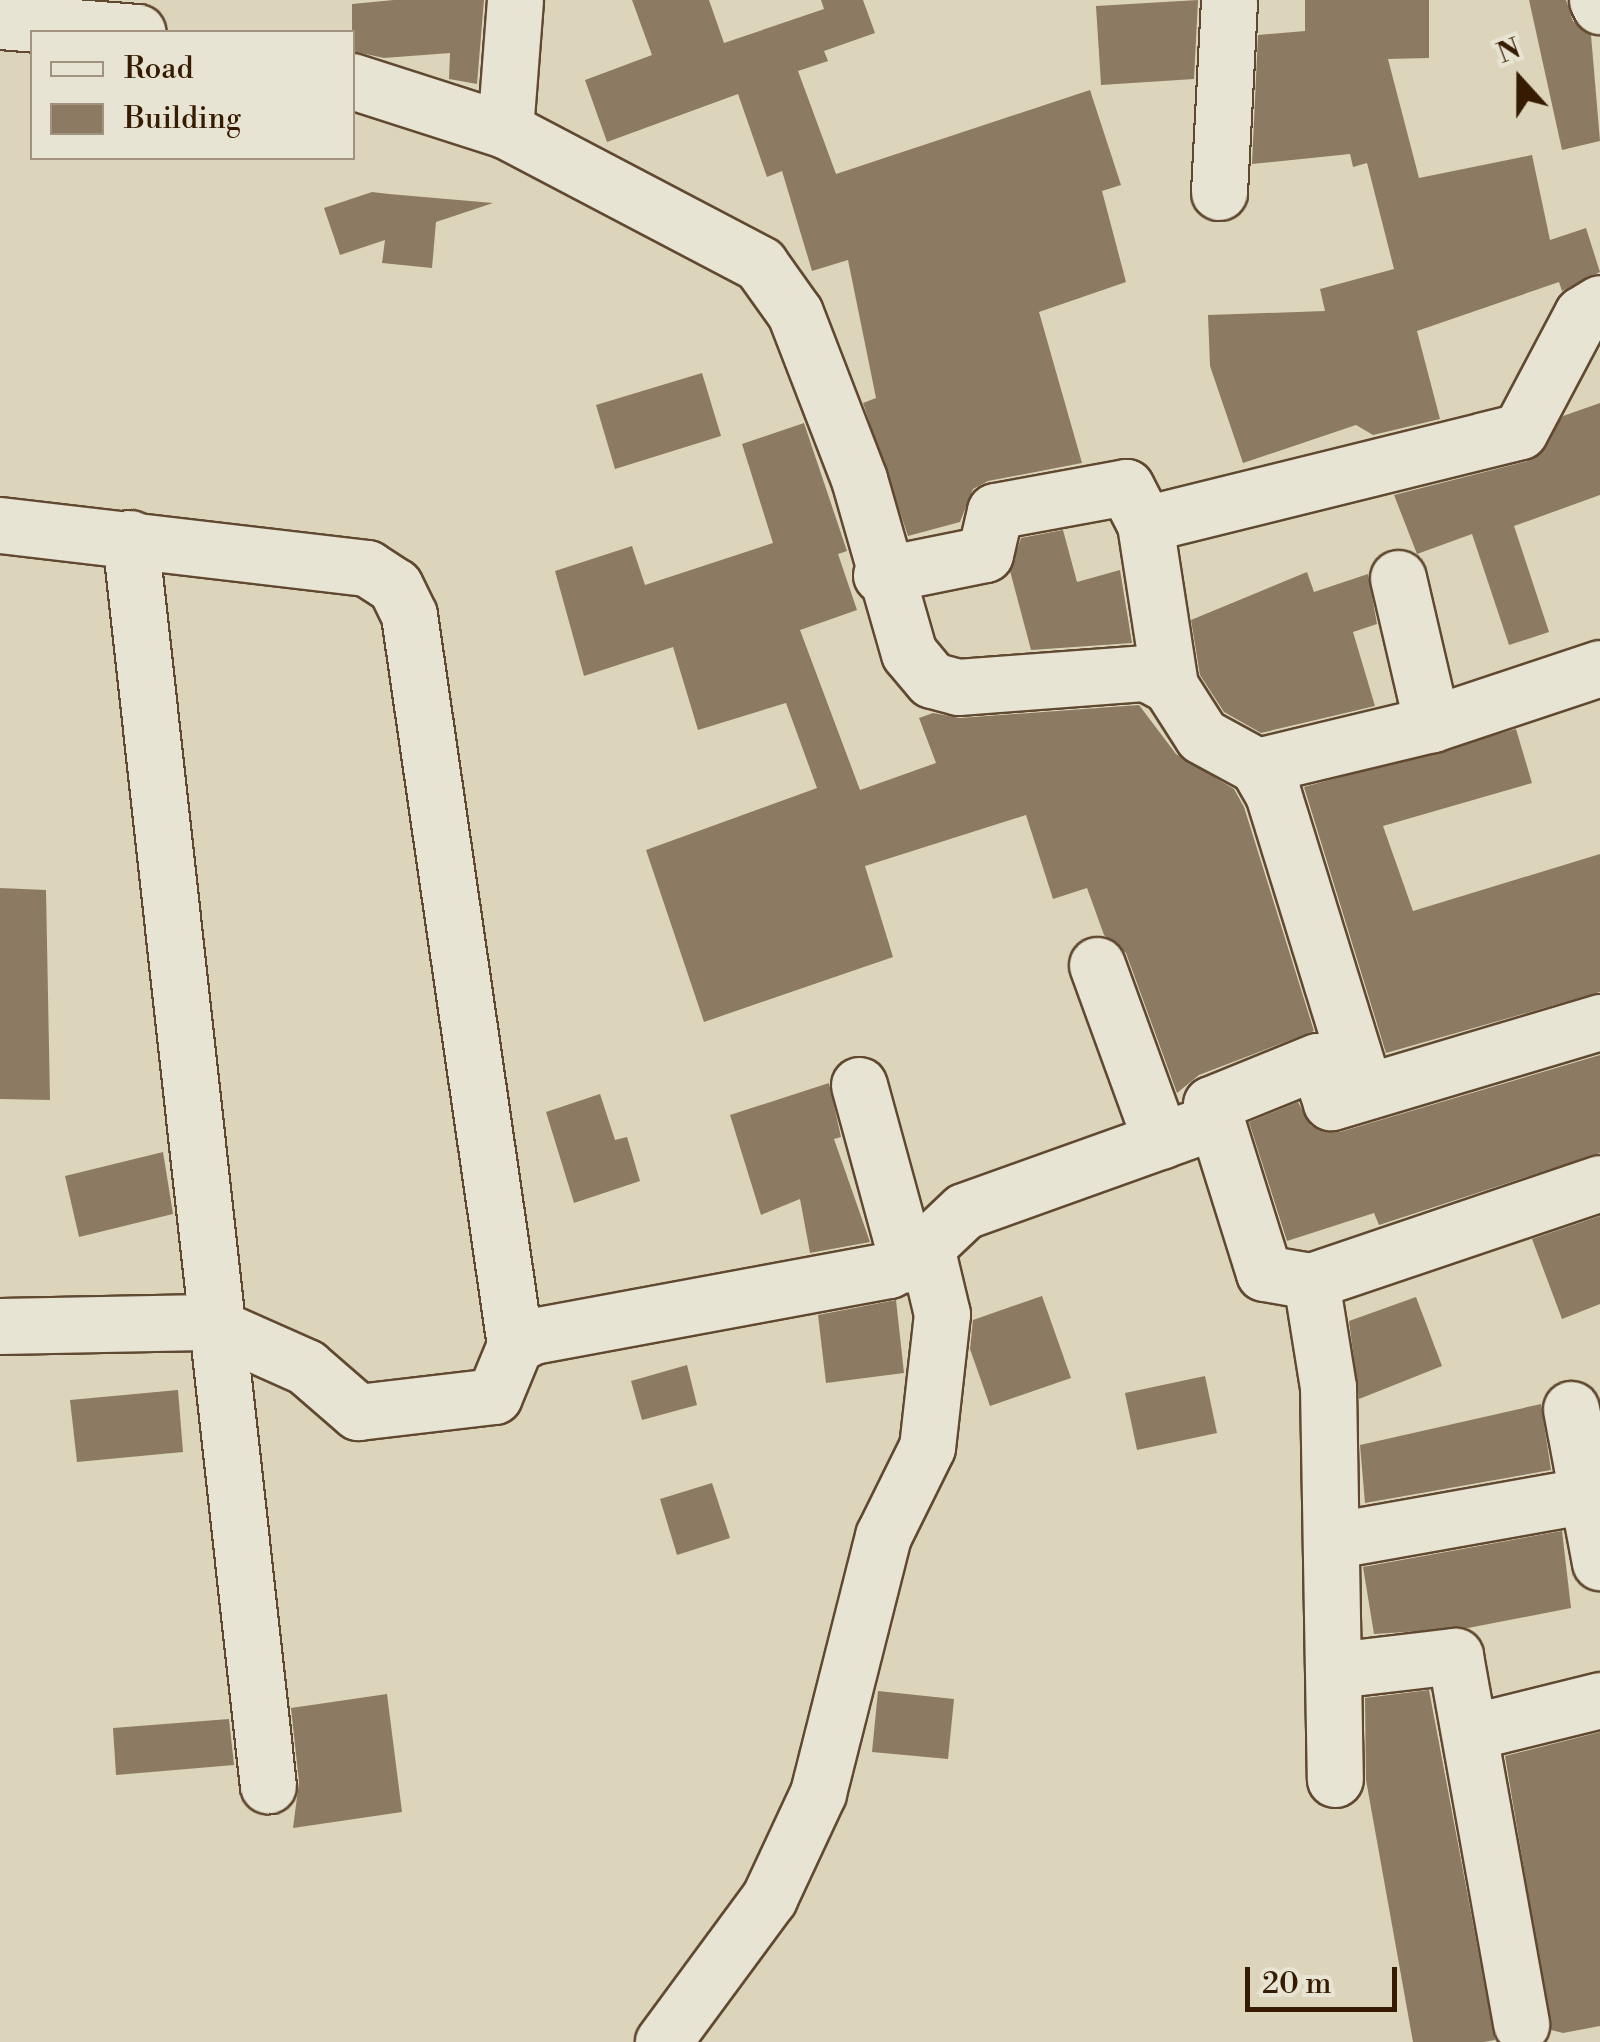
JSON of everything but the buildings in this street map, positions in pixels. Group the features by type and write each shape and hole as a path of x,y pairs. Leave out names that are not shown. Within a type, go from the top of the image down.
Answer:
{"street":[{"path":"505,130 515,0"},
{"path":"1218,192 1228,0"},
{"path":"0,21 113,30"},
{"path":"355,82 505,130 760,264 802,331 859,479 881,576 909,653 932,680 1048,685 1118,672 1146,673 1170,686"},
{"path":"1144,524 1520,430 1582,314 1600,302"},
{"path":"881,576 986,554 995,511 1126,487 1144,524 1170,686 1202,736 1258,766 1273,794 1364,1088"},
{"path":"0,525 367,568 395,586 409,616 514,1344 494,1396 358,1412 306,1367 219,1328 0,1326"},
{"path":"130,538 268,1785"},
{"path":"1398,578 1432,724"},
{"path":"1258,766 1432,724 1600,668"},
{"path":"1097,965 1161,1141"},
{"path":"1600,1022 1364,1088 1330,1102 1317,1061 1210,1104 1264,1273 1311,1281 1600,1183"},
{"path":"663,2042 769,1898 823,1776 883,1536 927,1447 942,1314 917,1255 859,1085"},
{"path":"514,1344 917,1255 964,1211 1216,1121"},
{"path":"1311,1281 1328,1387 1336,1540 1334,1779"},
{"path":"1571,1409 1600,1562"},
{"path":"1336,1540 1588,1495"},
{"path":"1334,1670 1455,1656 1521,2024"},
{"path":"1471,1732 1600,1700"}]}
